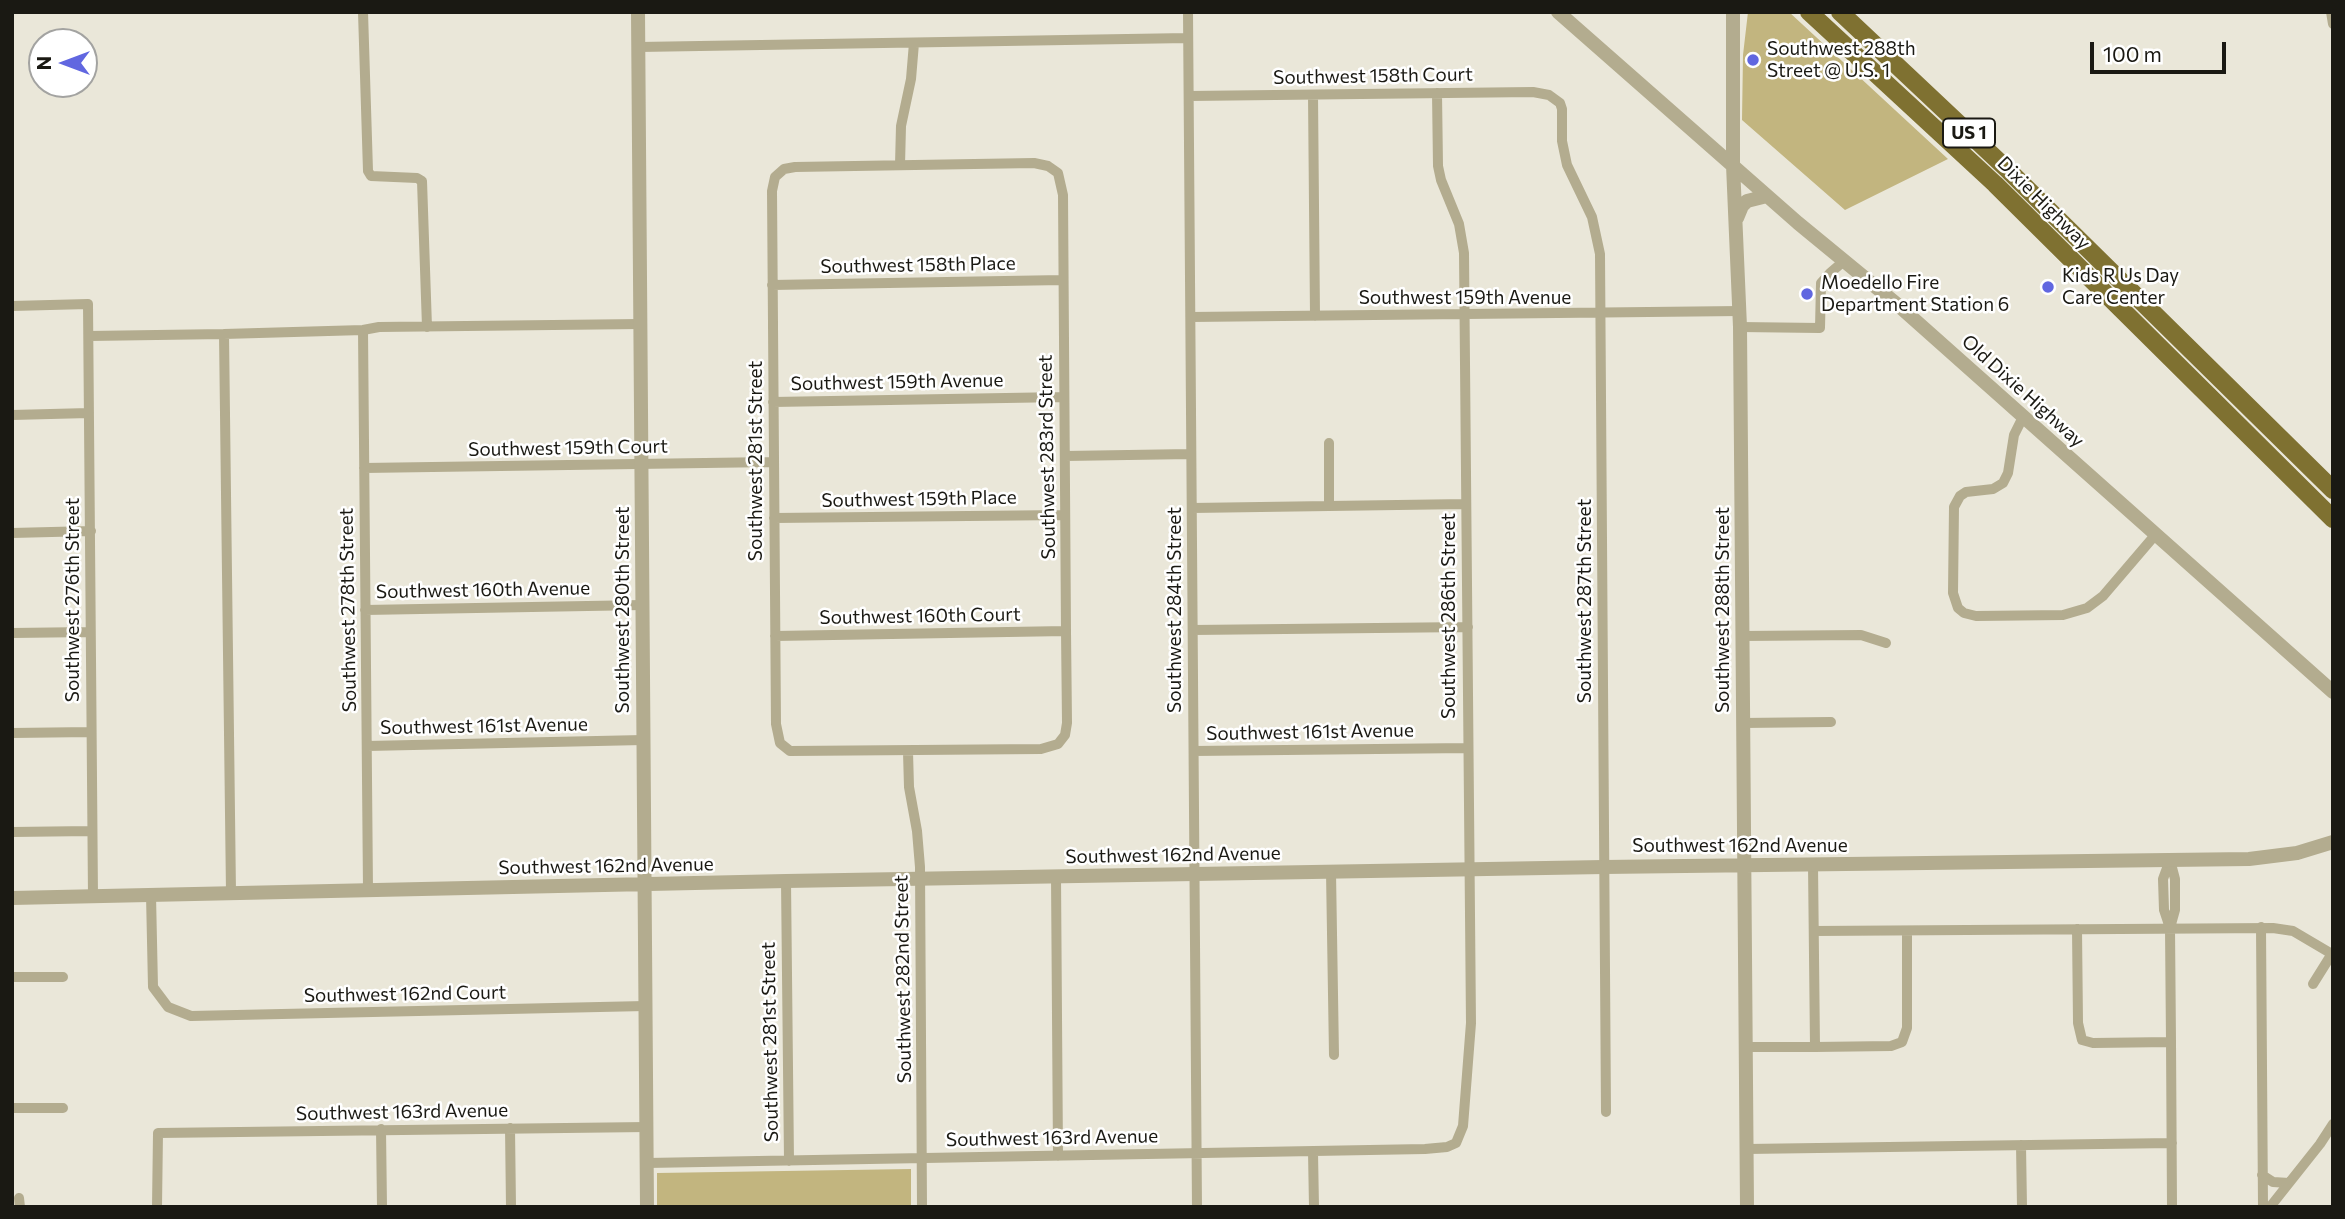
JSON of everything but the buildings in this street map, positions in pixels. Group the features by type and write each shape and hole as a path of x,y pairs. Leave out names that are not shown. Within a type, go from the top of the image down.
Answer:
{"highway":[{"name":"Dixie Highway","path":"1809,12 1995,184 2333,519"},
{"name":"Dixie Highway","path":"1840,12 2095,256 2333,490"},
{"path":"1845,46 1879,61 1923,104 1939,105"},
{"path":"1995,184 2028,205 2084,257 2089,259 2095,256"},
{"path":"2097,285 2115,289 2166,337 2198,358"}],"street":[{"path":"363,12 368,172 371,176 417,177 422,181 427,327"},
{"name":"Southwest 280th Street","path":"638,12 647,1207"},
{"name":"Southwest 284th Street","path":"1188,12 1197,1207"},
{"name":"Old Dixie Highway","path":"1558,12 1767,196 1899,306 2333,692"},
{"name":"Southwest 288th Street","path":"1734,12 1733,165 1740,311 1747,1207"},
{"path":"2330,12 2333,24"},
{"path":"639,47 1188,38"},
{"path":"900,165 901,126 911,79 914,43"},
{"name":"Southwest 158th Court","path":"1189,96 1534,92 1549,94 1557,99"},
{"name":"Southwest 286th Street","path":"1437,93 1438,166 1463,239 1471,1037 1463,1126 1457,1143"},
{"path":"1313,95 1315,316"},
{"name":"Southwest 287th Street","path":"1557,99 1562,109 1562,141 1567,165 1592,217 1598,242 1606,1112"},
{"name":"Southwest 283rd Street","path":"900,165 1034,163 1054,169 1060,179 1063,195 1065,735 1058,744 1041,749 908,752"},
{"name":"Southwest 281st Street","path":"900,165 783,169 777,174 772,191 776,724 783,748 804,752 908,752"},
{"path":"1735,222 1747,201 1767,196"},
{"path":"1740,327 1820,328 1821,284 1830,272 1844,261"},
{"name":"Southwest 158th Place","path":"772,285 1063,280"},
{"name":"Southwest 276th Street","path":"12,306 88,304 93,896"},
{"name":"Southwest 159th Avenue","path":"1191,317 1740,311"},
{"path":"89,336 363,331 379,327 640,324"},
{"name":"Southwest 278th Street","path":"363,331 368,890"},
{"path":"224,334 231,893"},
{"name":"Southwest 159th Avenue","path":"773,402 1064,397"},
{"path":"12,415 89,413"},
{"path":"2023,417 2014,436 2008,473 2003,483 1993,489 1966,492 1960,496 1954,507 1953,585 1958,608 1964,613 1976,616 2063,615 2079,611 2103,596 2156,534"},
{"path":"1329,443 1329,506"},
{"path":"1065,456 1191,454"},
{"name":"Southwest 159th Court","path":"364,468 773,462"},
{"path":"1192,508 1466,504"},
{"name":"Southwest 159th Place","path":"774,518 1065,514"},
{"path":"12,533 90,531"},
{"name":"Southwest 160th Avenue","path":"365,610 643,605"},
{"path":"1193,630 1468,627"},
{"name":"Southwest 160th Court","path":"775,636 1066,631"},
{"path":"12,633 90,632"},
{"path":"1742,635 1861,635 1886,643"},
{"path":"1743,723 1831,722"},
{"path":"12,733 91,732"},
{"name":"Southwest 161st Avenue","path":"367,746 643,740"},
{"name":"Southwest 161st Avenue","path":"1194,751 1468,748"},
{"name":"Southwest 282nd Street","path":"908,752 908,776 918,839 920,879 922,1207"},
{"path":"12,832 92,831"},
{"name":"Southwest 162nd Avenue","path":"12,898 1056,876 2266,858 2297,853 2333,842"},
{"path":"2170,860 2175,879 2175,910 2170,928 2172,1207"},
{"path":"1814,865 1815,1047"},
{"path":"1331,872 1334,1055"},
{"path":"1056,876 1058,1156"},
{"name":"Southwest 281st Street","path":"786,881 789,1161"},
{"name":"Southwest 162nd Court","path":"151,895 152,981 156,993 168,1007 181,1014 195,1017 645,1006"},
{"path":"1814,931 2261,927 2293,932 2332,953 2313,984"},
{"path":"2261,927 2263,1207"},
{"path":"2077,929 2078,1023 2082,1040 2093,1044 2171,1042"},
{"path":"1746,1047 1891,1046 1902,1042 1907,1028 1907,930"},
{"path":"12,977 63,977"},
{"path":"12,1108 63,1108"},
{"path":"2270,1207 2333,1124"},
{"name":"Southwest 163rd Avenue","path":"158,1207 158,1133 647,1127"},
{"path":"510,1128 511,1207"},
{"path":"381,1129 382,1207"},
{"name":"Southwest 163rd Avenue","path":"647,1163 1437,1149 1457,1143"},
{"path":"1747,1149 2172,1143"},
{"path":"2021,1145 2022,1207"},
{"path":"1313,1152 1314,1207"},
{"path":"2262,1175 2273,1182 2289,1183"}],"shaded area":[{"path":"1748,12 1789,12 1948,159 1845,210 1742,120 1743,55"},
{"path":"911,1169 911,1207 657,1207 657,1173"}],"place":[{"name":"Southwest 288th Street @ U.S. 1","path":"1753,60"},
{"name":"Kids R Us Day Care Center","path":"2048,287"},
{"name":"Moedello Fire Department Station 6","path":"1807,294"}]}
